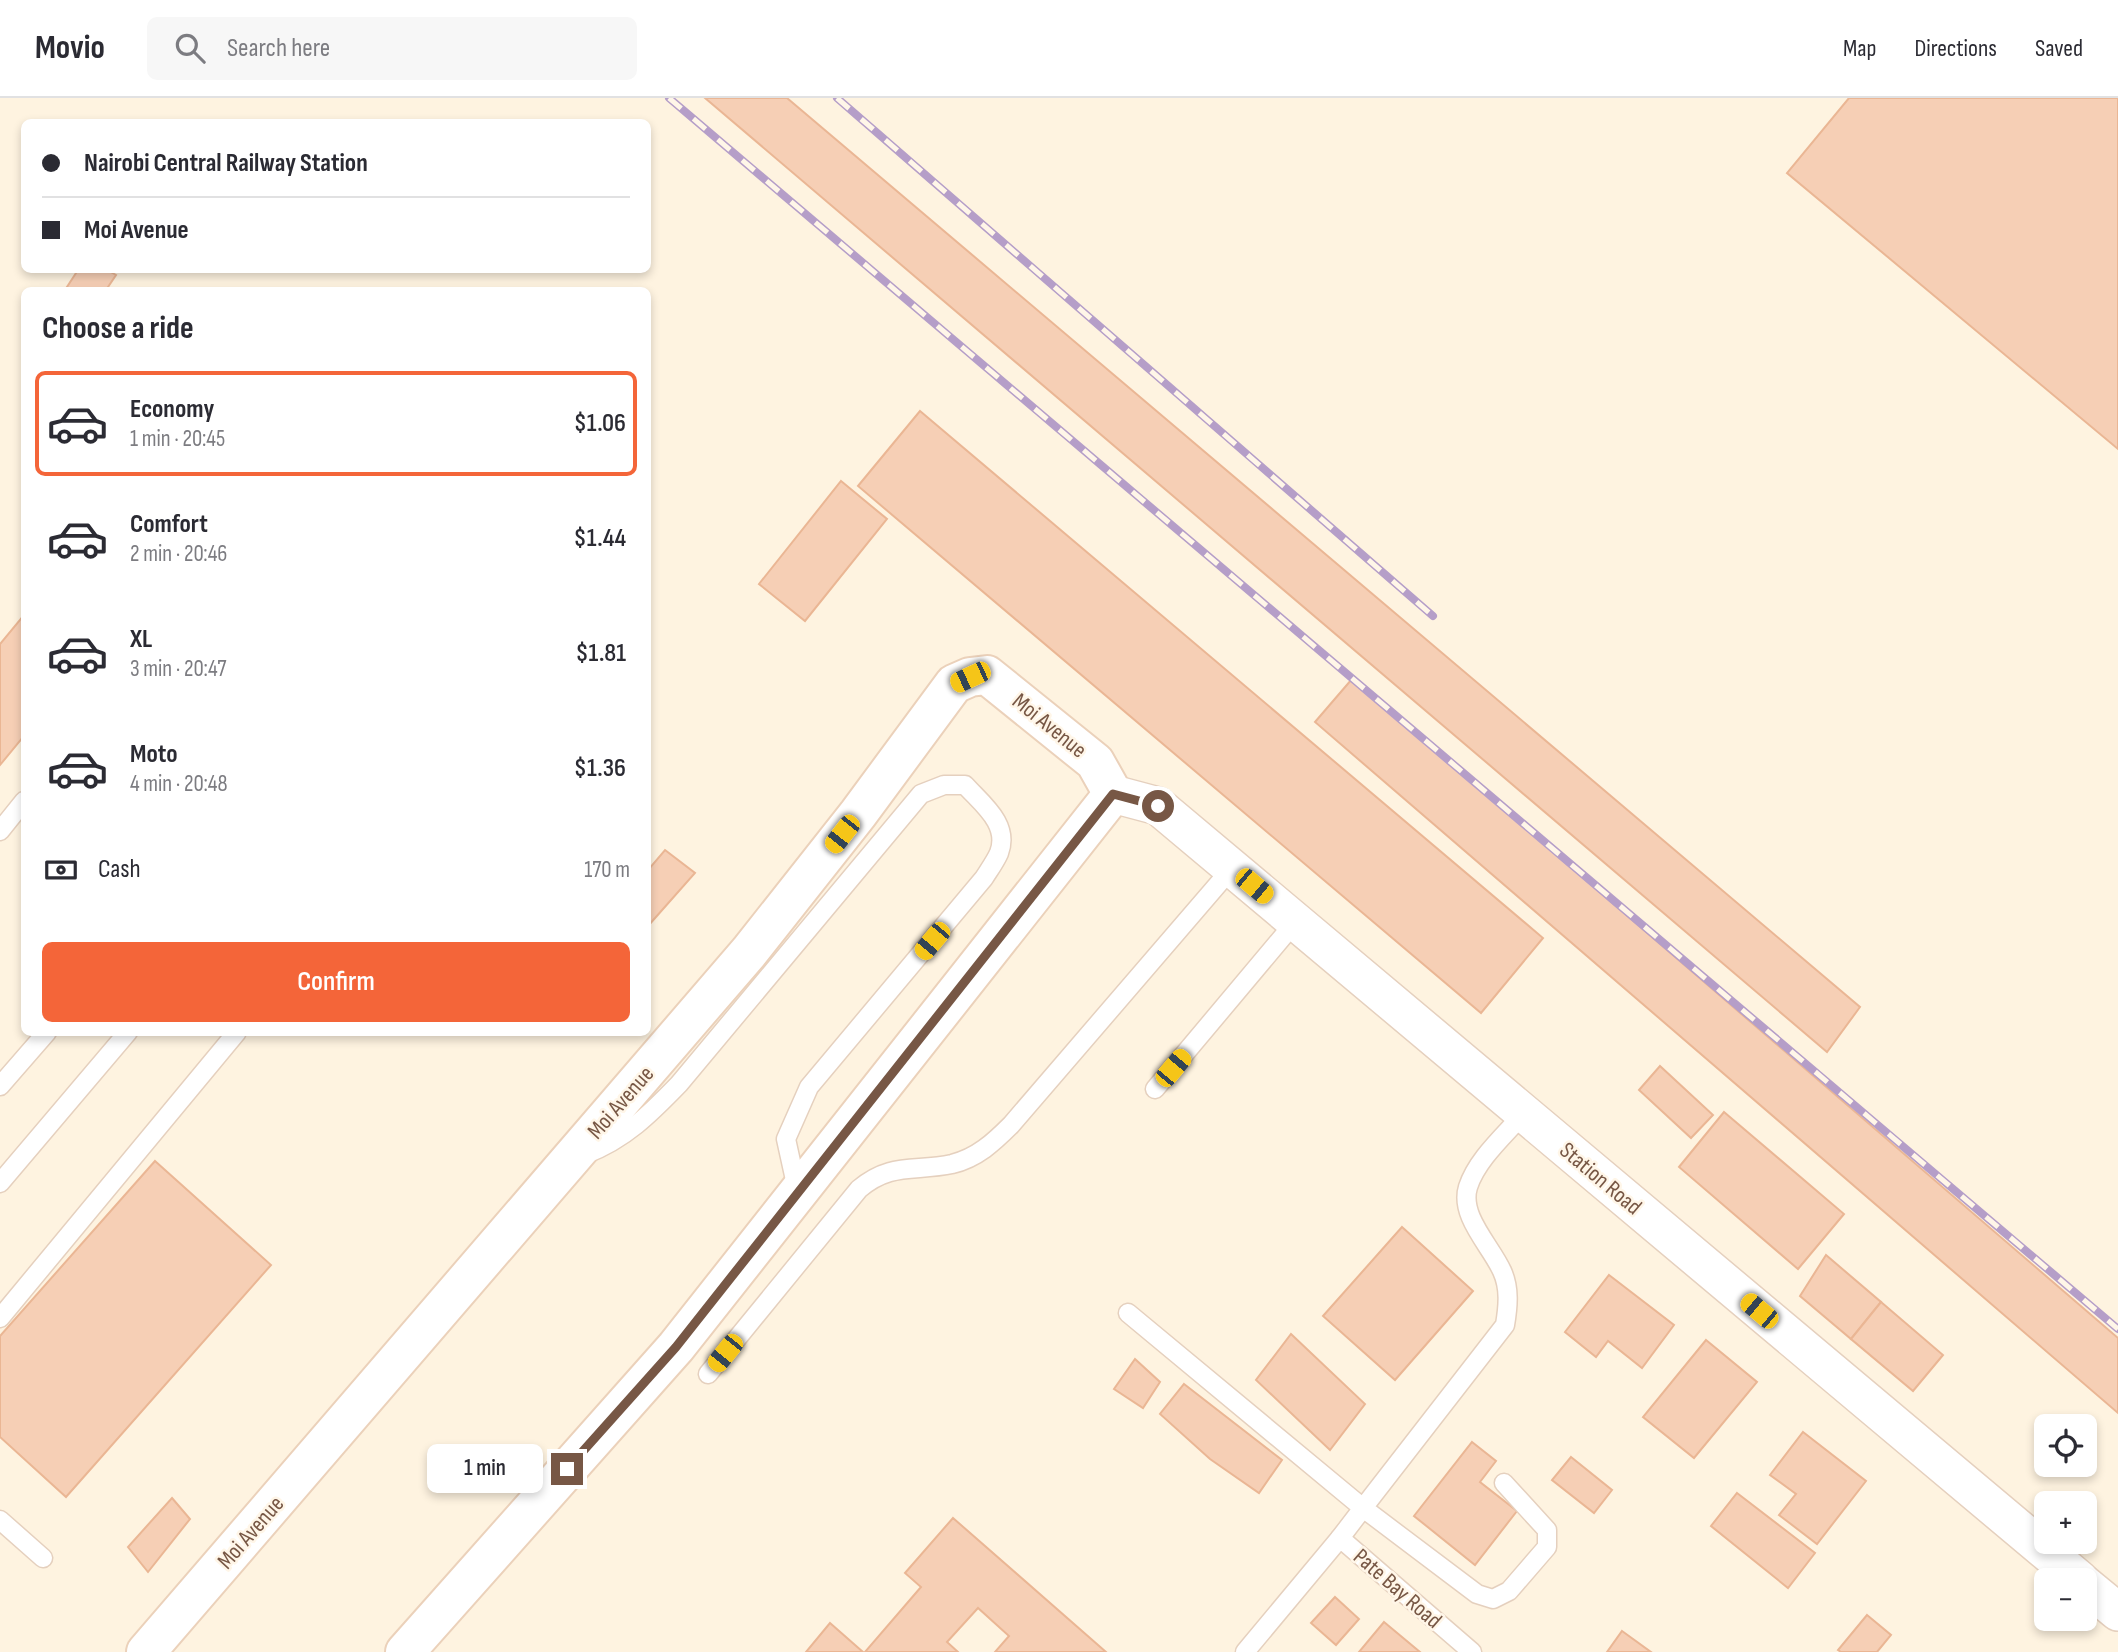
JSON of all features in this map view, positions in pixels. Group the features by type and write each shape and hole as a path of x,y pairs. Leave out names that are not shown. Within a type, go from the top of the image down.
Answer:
{"street":[{"name":"Moi Avenue","path":"146,1652 749,952 858,814 954,684 970,677 987,675 1095,762 1113,794"},
{"name":"Station Road","path":"1113,794 1158,806 2066,1568"},
{"path":"405,1652 676,1347 1113,794"},
{"path":"2097,1595 2118,1612"}],"lane":[{"path":"569,1160 607,1146 644,1121 679,1084 921,794 944,785 965,785 993,815 1001,833 999,852 984,878 809,1087 786,1139 798,1192"},
{"path":"0,831 21,805"},
{"path":"708,1374 859,1189 884,1172 953,1163 972,1157 990,1146 1012,1125 1232,867"},
{"path":"1155,1089 1296,921"},
{"path":"0,1086 44,1036"},
{"path":"0,1183 125,1036"},
{"path":"0,1318 234,1036"},
{"path":"1340,1538 1505,1325 1509,1300 1503,1273 1469,1212 1467,1190 1476,1169 1524,1113"},
{"path":"1128,1313 1363,1508 1477,1594 1493,1599 1509,1591 1547,1547 1547,1531 1504,1483"},
{"path":"0,1520 43,1558"},
{"name":"Pate Bay Road","path":"1245,1652 1340,1538 1472,1652"}],"building":[{"path":"705,98 787,98 1860,1007 1827,1052"},
{"path":"1849,98 2118,98 2118,449 1787,173"},
{"path":"76,273 116,275 108,287 67,287"},
{"path":"920,411 1543,938 1481,1013 858,486"},
{"path":"841,481 887,519 805,621 759,584"},
{"path":"21,619 21,740 0,765 0,644"},
{"path":"1352,679 2118,1338 2118,1413 1315,722"},
{"path":"665,850 695,873 651,923 651,866"},
{"path":"1660,1066 1713,1115 1691,1138 1639,1090"},
{"path":"1724,1112 1844,1214 1798,1269 1679,1167"},
{"path":"155,1161 271,1265 66,1497 0,1437 0,1336"},
{"path":"1402,1227 1473,1291 1395,1380 1323,1316"},
{"path":"1826,1255 1881,1302 1851,1339 1800,1296"},
{"path":"1609,1275 1674,1325 1642,1368 1608,1341 1596,1357 1565,1332"},
{"path":"1881,1302 1943,1355 1913,1391 1851,1339"},
{"path":"1291,1334 1365,1404 1330,1450 1256,1380"},
{"path":"1706,1340 1757,1382 1694,1458 1643,1417"},
{"path":"1135,1359 1160,1382 1143,1408 1114,1389"},
{"path":"1184,1384 1282,1460 1259,1493 1210,1459 1160,1414"},
{"path":"1803,1432 1866,1481 1817,1544 1779,1515 1796,1494 1770,1475"},
{"path":"1472,1442 1496,1461 1480,1482 1517,1511 1475,1565 1414,1516"},
{"path":"1571,1457 1612,1490 1594,1513 1552,1480"},
{"path":"1737,1493 1815,1553 1788,1588 1711,1526"},
{"path":"172,1498 190,1519 148,1572 128,1547"},
{"path":"953,1518 1106,1652 995,1652 1009,1636 978,1608 947,1642 958,1652 865,1652 921,1587 905,1573"},
{"path":"1335,1597 1359,1619 1336,1645 1311,1623"},
{"path":"1867,1615 1891,1635 1877,1652 1838,1650"},
{"path":"1384,1622 1420,1652 1359,1652"},
{"path":"830,1623 863,1652 806,1652"},
{"path":"1622,1631 1651,1652 1607,1652"}],"railway":[{"path":"669,98 2118,1329"},
{"path":"837,98 1433,616"}],"route":[{"path":"567,1469 676,1347 1113,794 1158,806"}]}
